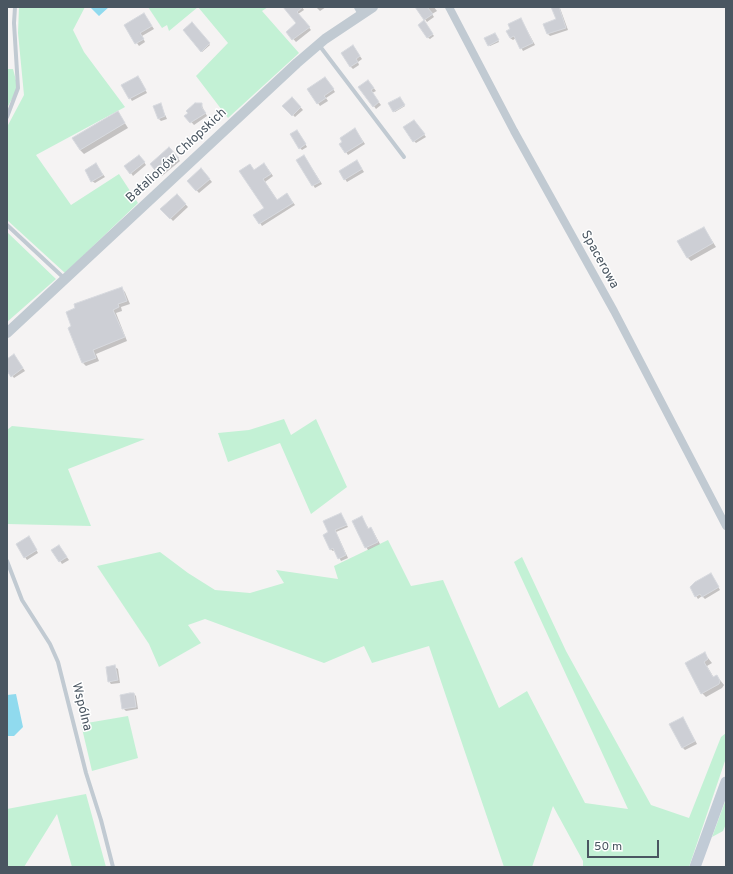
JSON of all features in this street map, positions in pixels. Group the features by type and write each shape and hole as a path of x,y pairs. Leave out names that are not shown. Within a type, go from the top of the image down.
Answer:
{"main road":[{"path":"695,867 726,782"}],"street":[{"name":"Batalionów Chłopskich","path":"7,333 263,94 318,45 360,10 373,7"},
{"name":"Spacerowa","path":"449,7 518,137 614,311 726,526"}],"lane":[{"path":"7,117 18,88 14,24 15,7"},
{"path":"318,45 404,157"},
{"path":"7,225 65,279"},
{"name":"Wspólna","path":"7,561 22,600 50,644 58,662 86,773 101,820 113,867"}],"green space":[{"path":"19,7 85,7 73,30 84,52 125,107 36,155 71,205 119,174 138,203 65,273 7,220 7,127 24,95 18,33"},
{"path":"148,7 198,7 169,31 167,25 162,28"},
{"path":"198,7 268,7 262,11 299,53 228,118 196,76 228,43"},
{"path":"7,69 13,69 18,88 7,108"},
{"path":"7,232 56,279 7,322"},
{"path":"284,419 291,435 316,419 347,487 311,514 280,443 228,462 218,433 249,430"},
{"path":"12,426 145,439 68,469 91,526 7,524 7,430"},
{"path":"388,540 411,586 443,580 499,708 527,691 585,803 628,809 514,562 522,557 566,651 651,805 689,818 721,737 726,733 726,758 689,867 583,867 583,861 553,806 532,867 504,867 429,646 372,663 364,646 324,663 205,619 188,625 201,643 159,667 149,644 97,566 160,552 188,573 215,590 250,593 284,583 276,570 338,579 334,566"},
{"path":"128,716 138,758 92,771 81,724"},
{"path":"86,794 106,867 72,867 57,814 24,867 7,867 7,809"},
{"path":"726,799 726,824 723,831 712,837"}],"water":[{"path":"90,7 109,7 99,16"},
{"path":"16,694 23,727 14,736 7,736 7,695"}],"building":[{"path":"283,7 303,7 297,12 310,27 292,40 286,32 296,23"},
{"path":"415,7 427,7 433,14 424,20"},
{"path":"551,7 559,7 566,28 547,34 543,24 556,19"},
{"path":"144,13 152,26 140,33 144,39 135,44 124,25"},
{"path":"521,18 533,43 520,49 514,36 510,38 506,31 510,29 508,24"},
{"path":"424,20 433,34 427,38 418,25"},
{"path":"192,22 210,43 201,52 183,30"},
{"path":"495,33 499,40 488,46 484,38"},
{"path":"353,45 360,56 356,59 358,62 350,67 341,53"},
{"path":"138,76 146,90 129,99 121,85"},
{"path":"325,77 334,89 324,96 326,98 317,104 307,89"},
{"path":"368,80 374,88 371,90 379,102 373,107 358,87"},
{"path":"292,97 301,107 292,116 282,106"},
{"path":"400,97 405,105 393,112 388,103"},
{"path":"161,103 165,116 158,119 153,106"},
{"path":"195,103 202,103 202,108 206,113 190,123 184,116 188,113 186,111"},
{"path":"118,111 125,123 80,150 72,138"},
{"path":"414,120 425,134 413,142 403,127"},
{"path":"355,128 363,142 345,153 339,144 342,142 340,138"},
{"path":"297,130 306,144 299,149 290,134"},
{"path":"169,147 179,158 159,175 150,164"},
{"path":"139,155 145,162 130,174 124,166"},
{"path":"304,155 320,182 312,186 296,160"},
{"path":"357,160 362,169 344,180 339,171"},
{"path":"96,163 103,175 91,182 85,170"},
{"path":"264,163 271,174 263,179 277,200 287,193 293,203 259,224 253,215 264,208 239,171 250,164 254,170"},
{"path":"201,168 210,179 196,191 187,181"},
{"path":"177,194 186,204 170,219 160,209"},
{"path":"704,227 713,243 687,258 677,241"},
{"path":"122,287 127,301 118,304 119,307 113,310 125,337 93,350 96,358 82,363 68,328 71,326 66,312 75,308 74,304"},
{"path":"14,354 23,368 11,377 7,371 7,359"},
{"path":"341,513 347,525 335,530 346,555 338,559 333,548 330,550 323,535 328,532 323,521"},
{"path":"362,516 368,529 371,527 378,542 365,548 352,521"},
{"path":"29,536 37,550 24,558 16,544"},
{"path":"59,545 67,557 59,562 51,550"},
{"path":"711,573 719,587 702,597 700,594 695,597 690,587 695,582"},
{"path":"705,652 708,659 704,662 713,677 717,675 720,681 719,684 701,694 685,663"},
{"path":"115,665 118,680 108,682 106,667"},
{"path":"134,693 136,707 122,709 120,695"},
{"path":"683,717 695,741 682,748 669,724"}]}
